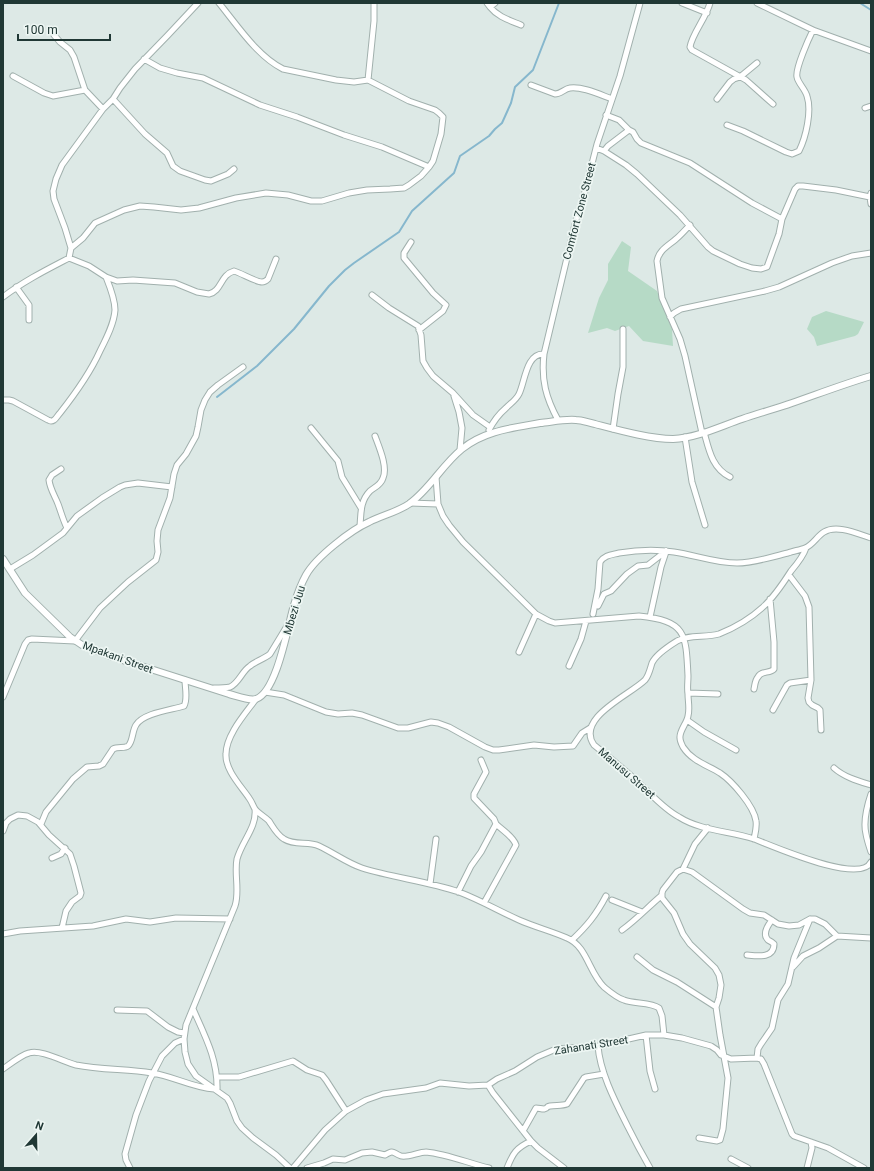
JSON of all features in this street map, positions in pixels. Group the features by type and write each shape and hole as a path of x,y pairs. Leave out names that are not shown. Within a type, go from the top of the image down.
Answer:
{"street":[{"path":"70,258 71,248 55,203 53,191 62,165 103,109 144,59 198,3"},
{"path":"71,248 83,238 95,223 105,220 124,210 140,206 181,210 199,208 236,198 266,194 288,195 310,201 322,200 367,190 390,190 404,188 421,176 429,167 436,154 439,142 443,119 442,115 435,110 409,101 368,80 354,82 336,80 283,69 263,54 250,41 219,3"},
{"path":"368,80 374,22 374,3"},
{"path":"495,3 488,5 495,13 502,18 521,25"},
{"name":"Comfort Zone Street","path":"558,420 544,388 544,354 577,216 582,203 606,115 620,76 640,3"},
{"path":"682,3 707,13"},
{"path":"710,3 707,13 692,40 690,47 692,50 740,77 773,104"},
{"path":"757,3 813,30 871,51"},
{"path":"726,125 743,131 786,152 792,154 799,150 804,137 809,109 807,95 798,79 797,74 804,51 813,30"},
{"path":"54,35 60,42 67,46 72,53 85,90 103,109"},
{"path":"144,59 160,68 203,78 260,105 382,147 429,167"},
{"path":"717,99 730,82 740,77 757,63"},
{"path":"14,76 44,93 53,96 85,90"},
{"path":"531,85 555,94 560,94 567,89 573,88 612,99"},
{"path":"112,99 145,134 167,153 173,166 180,171 211,182 228,174 234,169"},
{"path":"865,108 871,106"},
{"path":"606,115 620,120 629,130 633,132 641,143 690,163 752,203 782,219"},
{"path":"604,151 608,146 629,130"},
{"path":"596,148 604,151 637,174 690,225 713,251 740,264 761,269 767,267 770,262 782,219 795,189 798,186 871,196 871,204"},
{"path":"690,225 660,252 657,259 662,298 680,339 710,455 720,470 730,477"},
{"path":"411,242 404,253 404,258 433,293 446,305 443,311 419,330"},
{"path":"670,317 681,309 779,287 832,263 852,256 871,253"},
{"path":"3,297 37,274 70,258 89,266 106,277 117,281 133,280 175,283 197,292 209,294 216,290 229,272 234,270 258,281 266,281 276,259"},
{"path":"3,400 9,400 51,421 57,417 70,401 84,379 100,352 111,327 115,310 106,277"},
{"path":"16,287 29,305 29,320"},
{"path":"372,295 399,315 415,324 421,335 422,360 433,376 453,393 473,415 490,427"},
{"path":"614,428 623,367 623,329"},
{"path":"487,435 490,427 514,401 519,393 523,376 535,356 544,354"},
{"path":"3,697 28,640 75,641 100,608 128,582 156,560 158,552 158,530 168,506 175,469 196,436 201,410 205,400 210,392 218,385 243,367"},
{"name":"Mbezi Juu","path":"265,692 277,670 297,595 303,580 311,567 325,553 360,526 400,510 410,503 460,450 473,441 497,431 558,420 576,420 666,438 685,437 871,376"},
{"path":"453,393 462,428 460,450"},
{"path":"311,428 338,461 342,477 361,508"},
{"path":"360,526 363,501 369,492 378,486 384,477 382,457 375,436"},
{"path":"685,437 692,482 705,525"},
{"path":"61,469 52,475 49,480 67,528"},
{"path":"436,477 438,504 443,516 463,542 536,614 556,623 630,616 650,617 669,622 682,632 687,648 689,707 687,720 680,738 684,748 695,760 727,779 745,799 756,821 754,839"},
{"path":"10,569 63,533 77,516 107,494 125,485 138,483 172,487"},
{"path":"410,503 438,504"},
{"path":"664,1035 662,1016 659,1008 624,1000 615,996 603,986 595,976 580,947 572,940 520,920 458,892 361,868 345,861 317,845 292,842 281,837 266,818 255,809 249,797 234,777 227,761 226,754 231,736 256,699 262,696 265,692 284,695 326,712 362,715 398,728 408,728 431,722 438,723 493,750 534,745 554,747 572,746 582,733 590,728 600,714 646,678 655,658 672,644 684,638 718,634 733,627 758,611 770,599 789,575 806,548 825,531 839,529 871,538"},
{"path":"593,614 598,589 600,562 608,555 643,550 666,551 712,561 738,563 758,560 806,548"},
{"path":"593,614 604,594 611,591 623,578 638,566 648,565 666,551"},
{"path":"650,617 666,551"},
{"name":"Mpakani Street","path":"3,559 25,593 75,641 82,645 113,657 239,697 256,699"},
{"path":"789,575 805,596 809,608 811,680 808,698 809,702 820,710 822,730"},
{"path":"754,689 759,674 772,672 774,669 774,642 770,599"},
{"path":"519,652 536,614"},
{"path":"593,614 598,620"},
{"path":"569,666 579,644 586,621"},
{"path":"211,688 228,687 233,685 250,666 267,657 289,623"},
{"path":"41,824 46,812 78,773 87,767 99,766 103,764 113,749 116,747 125,747 130,744 138,722 162,711 184,706 186,703 185,680"},
{"path":"773,710 787,685 790,683 811,680"},
{"path":"688,693 718,694"},
{"path":"687,720 704,732 736,750"},
{"name":"Manusu Street","path":"590,728 590,739 594,745 627,772 663,805 678,817 690,823 754,839 829,866 848,869 863,869 870,865 871,862"},
{"path":"481,760 486,772 474,794 474,798 494,819 496,824 515,841 516,845 484,903"},
{"path":"834,768 840,773 871,785"},
{"path":"871,794 865,827 871,852"},
{"path":"130,1168 125,1154 136,1115 153,1073 162,1056 169,1048 184,1036 189,1016 236,902 237,859 255,819 255,809"},
{"path":"3,831 6,823 10,819 18,815 27,816 41,824 49,835 65,848 72,857 81,894 72,902 66,911 62,928"},
{"path":"458,892 471,866 482,852 496,824"},
{"path":"622,930 632,923 642,912 661,896 663,890 677,872 683,869 695,844 708,828"},
{"path":"430,884 436,839"},
{"path":"52,858 61,854 65,848"},
{"path":"683,869 692,872 750,913 764,915 783,926 799,925 810,919 820,920 837,936"},
{"path":"572,940 592,920 606,896"},
{"path":"661,896 674,913 687,940 717,972 721,985 716,1007 728,1078 723,1129 720,1140 717,1141 699,1138"},
{"path":"612,900 642,912"},
{"path":"3,934 20,931 93,926 126,919 150,922 176,918 230,919"},
{"path":"810,919 796,953 788,984 778,1000 772,1028 758,1049 757,1058 761,1059 764,1064 792,1134 798,1138 830,1149 864,1168"},
{"path":"747,956 766,955 771,953 774,944 767,939 766,929 772,920"},
{"path":"791,969 802,956 819,948 837,936 871,938"},
{"path":"637,957 653,970 677,982 716,1007"},
{"path":"3,1069 15,1060 29,1053 36,1052 74,1064 89,1067 153,1073 216,1090 218,1077 211,1048 193,1009"},
{"path":"117,1010 147,1011 168,1027 184,1036"},
{"name":"Zahanati Street","path":"184,1036 187,1058 191,1070 196,1076 227,1098 237,1121 242,1128 292,1168 325,1130 357,1104 373,1097 394,1092 426,1088 440,1083 469,1086 488,1085 497,1079 516,1071 537,1057 556,1049 598,1046 646,1036 664,1035 711,1046 721,1055 731,1058 757,1058"},
{"path":"646,1036 650,1071 655,1089"},
{"path":"598,1046 604,1074 620,1112 650,1168"},
{"path":"218,1077 239,1076 293,1061 307,1070 322,1075 346,1112"},
{"path":"523,1131 536,1108 545,1109 549,1106 555,1107 558,1105 567,1104 584,1078 604,1074"},
{"path":"488,1085 531,1141 564,1168"},
{"path":"507,1168 512,1155 522,1146 531,1141"},
{"path":"807,1168 812,1148 811,1142"},
{"path":"307,1168 333,1159 342,1161 362,1153 372,1152 385,1155 393,1152 401,1156 424,1152 489,1168"},
{"path":"731,1159 748,1168"},
{"path":"299,1168 300,1160"}],"green space":[{"path":"622,241 631,247 628,271 657,291 672,329 673,346 643,341 629,326 615,331 607,328 588,333 599,298 608,280 608,264"},
{"path":"826,311 864,322 858,334 855,336 817,346 814,337 807,329 812,317"}],"waterway":[{"path":"217,397 257,366 294,329 329,286 345,270 399,232 412,211 454,173 460,156 489,136 502,123 511,103 515,87 533,70 559,3"},
{"path":"860,3 871,10"}]}
